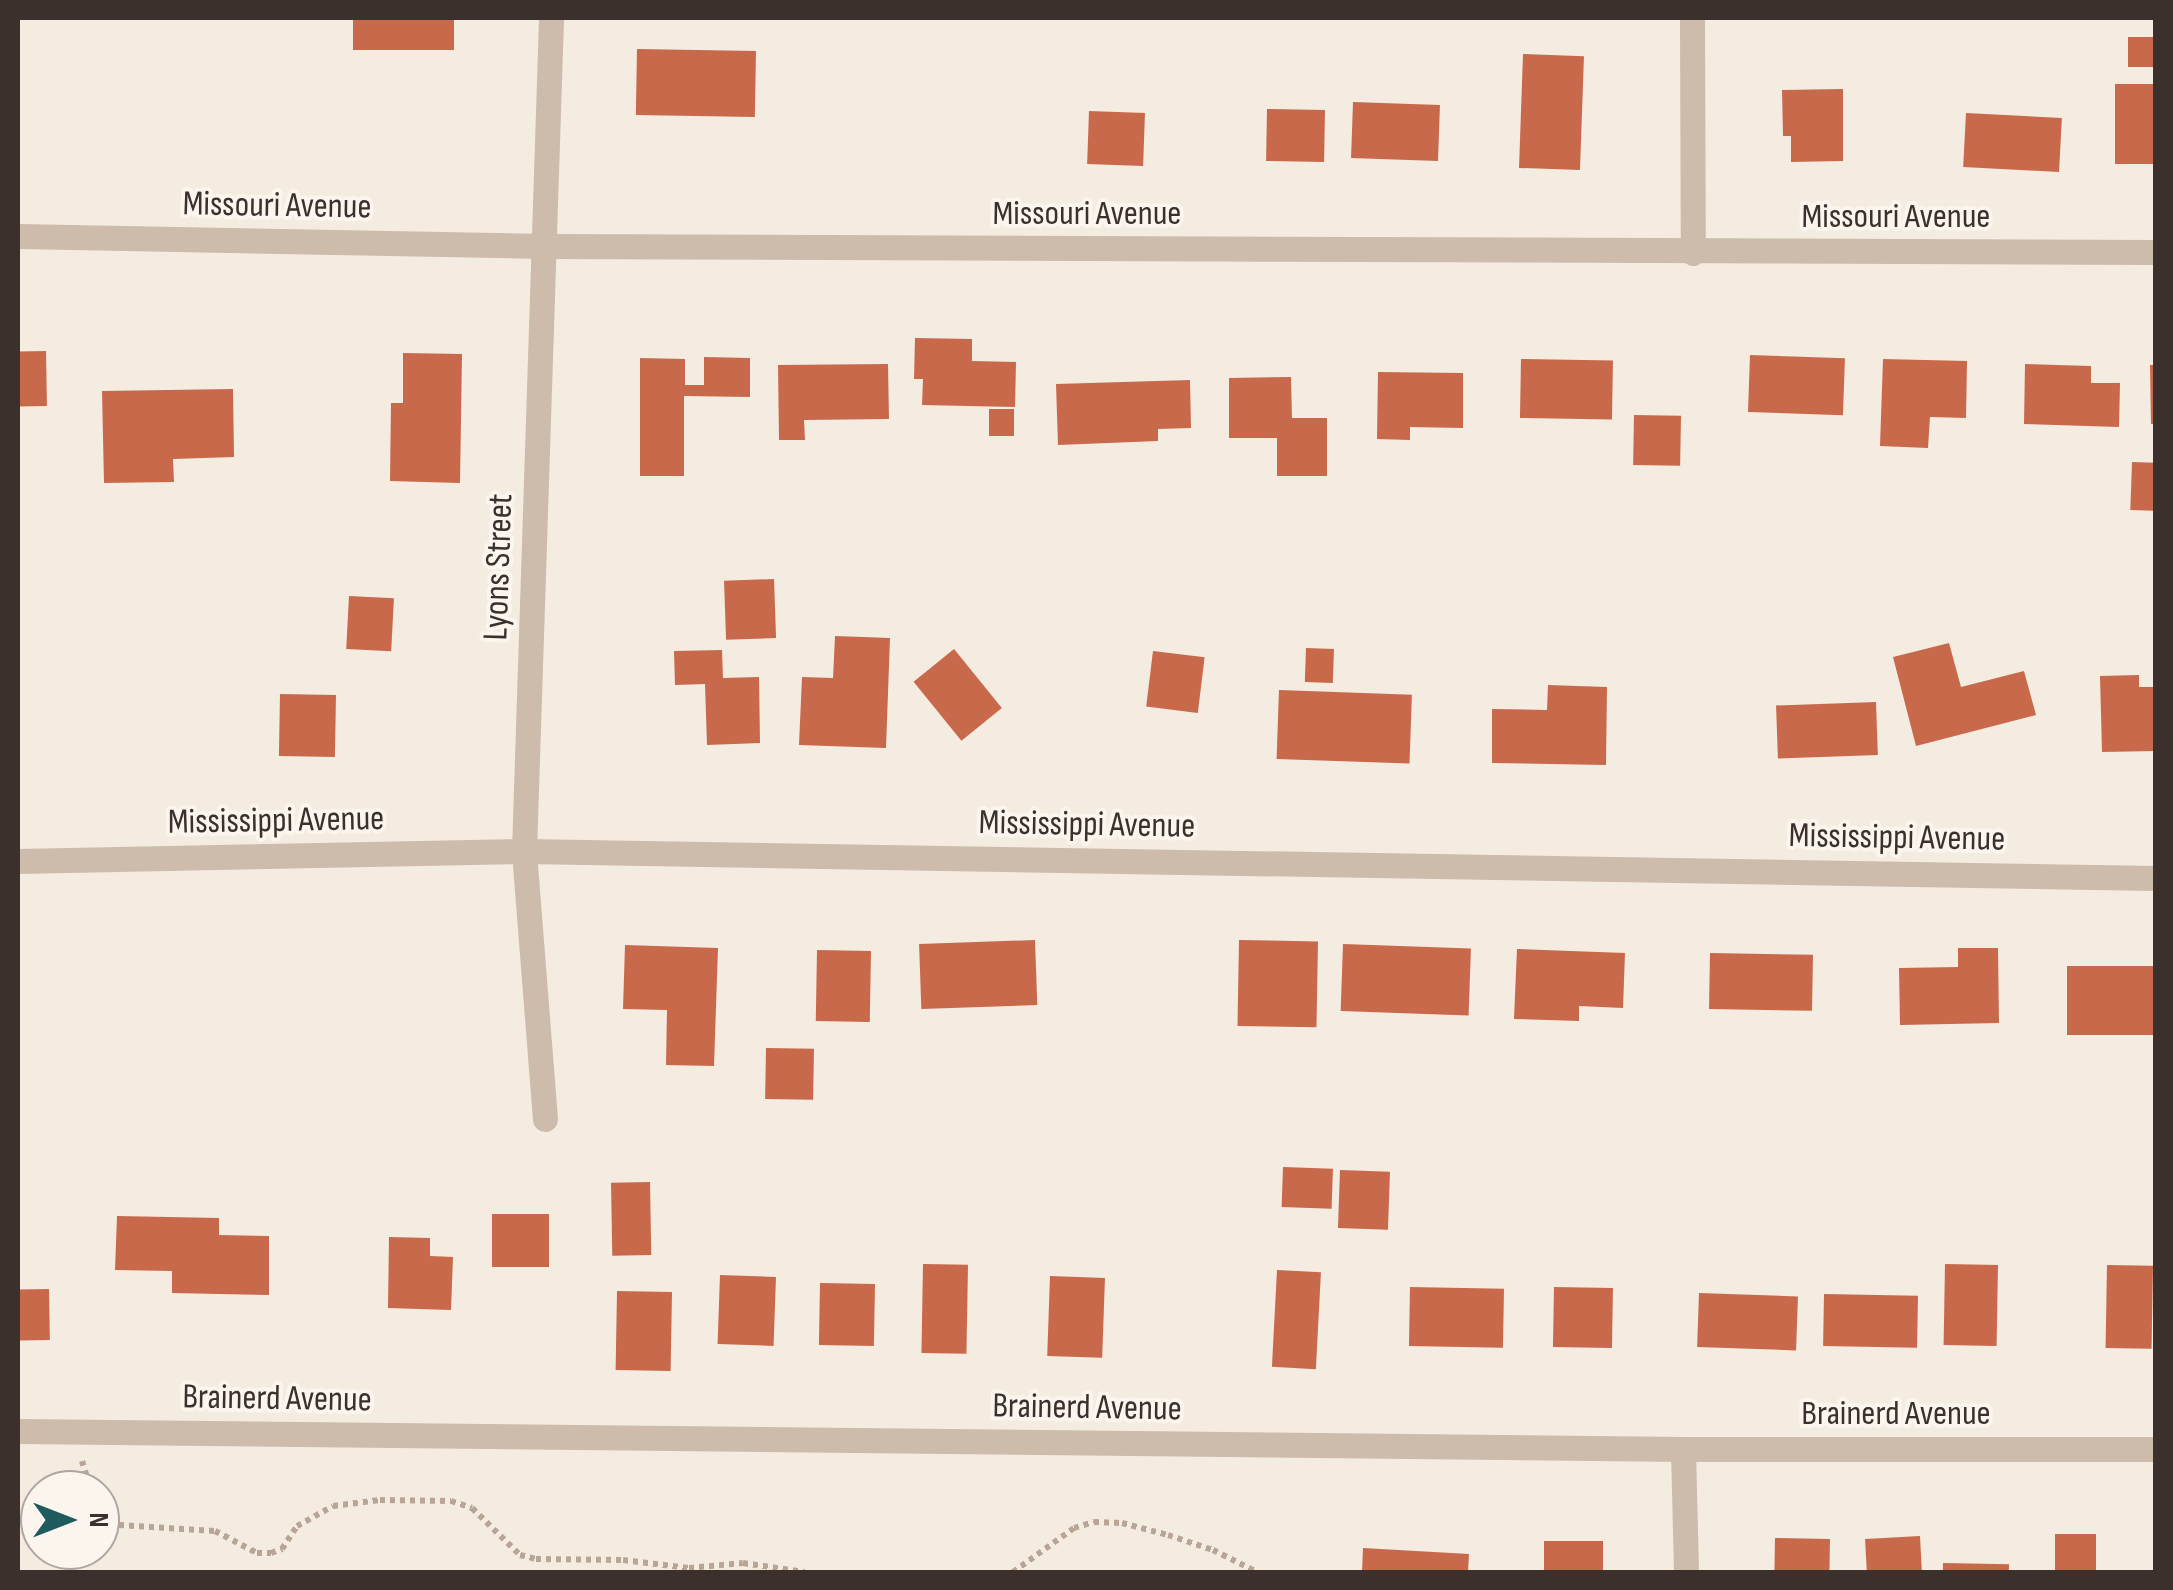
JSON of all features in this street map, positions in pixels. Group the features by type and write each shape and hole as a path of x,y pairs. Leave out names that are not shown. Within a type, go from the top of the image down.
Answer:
{"street":[{"name":"Lyons Street","path":"545,1119 524,850 551,18"},
{"path":"1692,18 1693,253"},
{"name":"Missouri Avenue","path":"18,236 546,246 2156,252"},
{"name":"Mississippi Avenue","path":"18,861 524,850 2156,878"},
{"name":"Brainerd Avenue","path":"18,1431 1683,1449 2156,1449"},
{"path":"1683,1449 1686,1572"}],"path":[{"path":"120,1526 215,1531 258,1553 271,1554 282,1549 297,1526 333,1506 380,1500 452,1501 472,1508 520,1555 536,1559 623,1560 689,1568 743,1564 804,1572"},
{"path":"1013,1572 1074,1528 1094,1522 1122,1523 1168,1536 1213,1550 1256,1572"}],"building":[{"path":"353,18 454,18 454,50 353,50"},
{"path":"2128,37 2156,37 2156,67 2128,67"},
{"path":"637,49 756,51 755,117 636,115"},
{"path":"1523,54 1584,56 1580,170 1519,168"},
{"path":"2115,84 2156,84 2156,164 2115,164"},
{"path":"1843,89 1843,161 1791,162 1791,136 1783,136 1782,90"},
{"path":"1353,102 1440,105 1438,161 1351,158"},
{"path":"1267,109 1325,110 1324,162 1266,161"},
{"path":"1089,111 1145,113 1143,166 1087,164"},
{"path":"1966,113 2062,118 2059,172 1963,167"},
{"path":"915,338 972,339 972,361 1016,362 1015,407 922,405 923,379 914,379"},
{"path":"18,351 46,351 47,406 19,406"},
{"path":"403,353 462,354 460,483 390,481 391,403 403,403"},
{"path":"1750,355 1845,358 1843,415 1748,412"},
{"path":"704,357 750,358 750,397 684,396 684,476 640,476 640,358 685,359 685,385 704,385"},
{"path":"1521,359 1613,361 1612,420 1520,418"},
{"path":"1883,359 1967,361 1966,418 1930,417 1928,448 1880,446"},
{"path":"888,364 889,419 804,420 805,440 779,440 778,365"},
{"path":"2025,364 2091,366 2091,383 2120,383 2119,427 2024,424"},
{"path":"2150,365 2156,365 2156,424 2151,424"},
{"path":"1378,372 1463,373 1463,428 1410,427 1410,440 1377,439"},
{"path":"1291,377 1292,418 1327,418 1327,476 1277,476 1277,438 1229,438 1229,378"},
{"path":"1190,380 1191,428 1158,429 1158,441 1058,445 1056,384"},
{"path":"233,389 234,457 173,459 174,482 104,483 102,391"},
{"path":"989,409 1014,409 1014,436 989,436"},
{"path":"1634,415 1681,416 1680,466 1633,465"},
{"path":"2132,462 2156,463 2154,511 2130,510"},
{"path":"774,579 776,638 726,640 724,581"},
{"path":"349,596 394,598 391,651 346,649"},
{"path":"835,636 890,638 886,748 799,745 802,677 833,678"},
{"path":"1949,643 1961,687 2024,671 2036,715 1916,746 1893,657"},
{"path":"1306,648 1334,649 1333,683 1305,682"},
{"path":"954,649 1002,708 961,741 914,682"},
{"path":"722,650 723,678 759,677 760,743 707,745 705,684 675,685 674,651"},
{"path":"1153,651 1205,657 1198,713 1146,707"},
{"path":"2139,675 2139,687 2156,687 2156,751 2102,752 2100,676"},
{"path":"1548,685 1607,687 1606,765 1492,763 1492,709 1547,710"},
{"path":"1279,690 1412,695 1410,764 1277,759"},
{"path":"280,694 336,695 335,757 279,756"},
{"path":"1876,702 1878,755 1778,758 1776,705"},
{"path":"1035,940 1037,1005 921,1009 919,944"},
{"path":"1239,940 1318,941 1316,1027 1237,1026"},
{"path":"1343,944 1471,948 1469,1015 1341,1011"},
{"path":"625,945 718,948 714,1066 666,1065 667,1010 623,1009"},
{"path":"1958,948 1998,948 1999,1023 1900,1025 1899,968 1958,967"},
{"path":"1517,949 1625,953 1623,1008 1579,1006 1579,1021 1514,1019"},
{"path":"817,950 871,951 870,1022 816,1021"},
{"path":"1710,953 1813,955 1812,1011 1709,1009"},
{"path":"2067,966 2156,966 2156,1035 2067,1035"},
{"path":"766,1048 814,1049 813,1100 765,1099"},
{"path":"1283,1167 1333,1169 1332,1209 1282,1207"},
{"path":"1340,1170 1390,1172 1388,1230 1338,1228"},
{"path":"650,1182 651,1255 612,1256 611,1183"},
{"path":"492,1214 549,1214 549,1267 492,1267"},
{"path":"117,1216 219,1218 219,1235 269,1236 269,1295 172,1293 172,1271 115,1270"},
{"path":"389,1237 430,1238 430,1256 453,1257 451,1310 388,1308"},
{"path":"923,1264 968,1265 966,1354 921,1353"},
{"path":"1945,1264 1998,1265 1997,1346 1944,1345"},
{"path":"2107,1265 2153,1266 2152,1349 2106,1348"},
{"path":"1277,1270 1321,1272 1316,1369 1272,1367"},
{"path":"720,1275 776,1277 774,1346 718,1344"},
{"path":"1050,1276 1105,1278 1102,1358 1047,1356"},
{"path":"820,1283 875,1284 874,1346 819,1345"},
{"path":"1410,1287 1504,1289 1503,1348 1409,1346"},
{"path":"1554,1287 1613,1288 1612,1348 1553,1347"},
{"path":"49,1289 50,1340 19,1341 18,1290"},
{"path":"617,1291 672,1292 671,1371 616,1370"},
{"path":"1699,1293 1798,1296 1796,1350 1697,1347"},
{"path":"1824,1294 1918,1296 1917,1348 1823,1346"},
{"path":"2055,1534 2096,1534 2096,1572 2055,1572"},
{"path":"1920,1536 1922,1572 1867,1572 1865,1539"},
{"path":"1775,1538 1830,1539 1829,1572 1774,1572"},
{"path":"1544,1541 1603,1541 1603,1572 1544,1572"},
{"path":"1363,1548 1469,1554 1468,1572 1362,1572"},
{"path":"1943,1563 2009,1564 2009,1572 1943,1572"}]}
